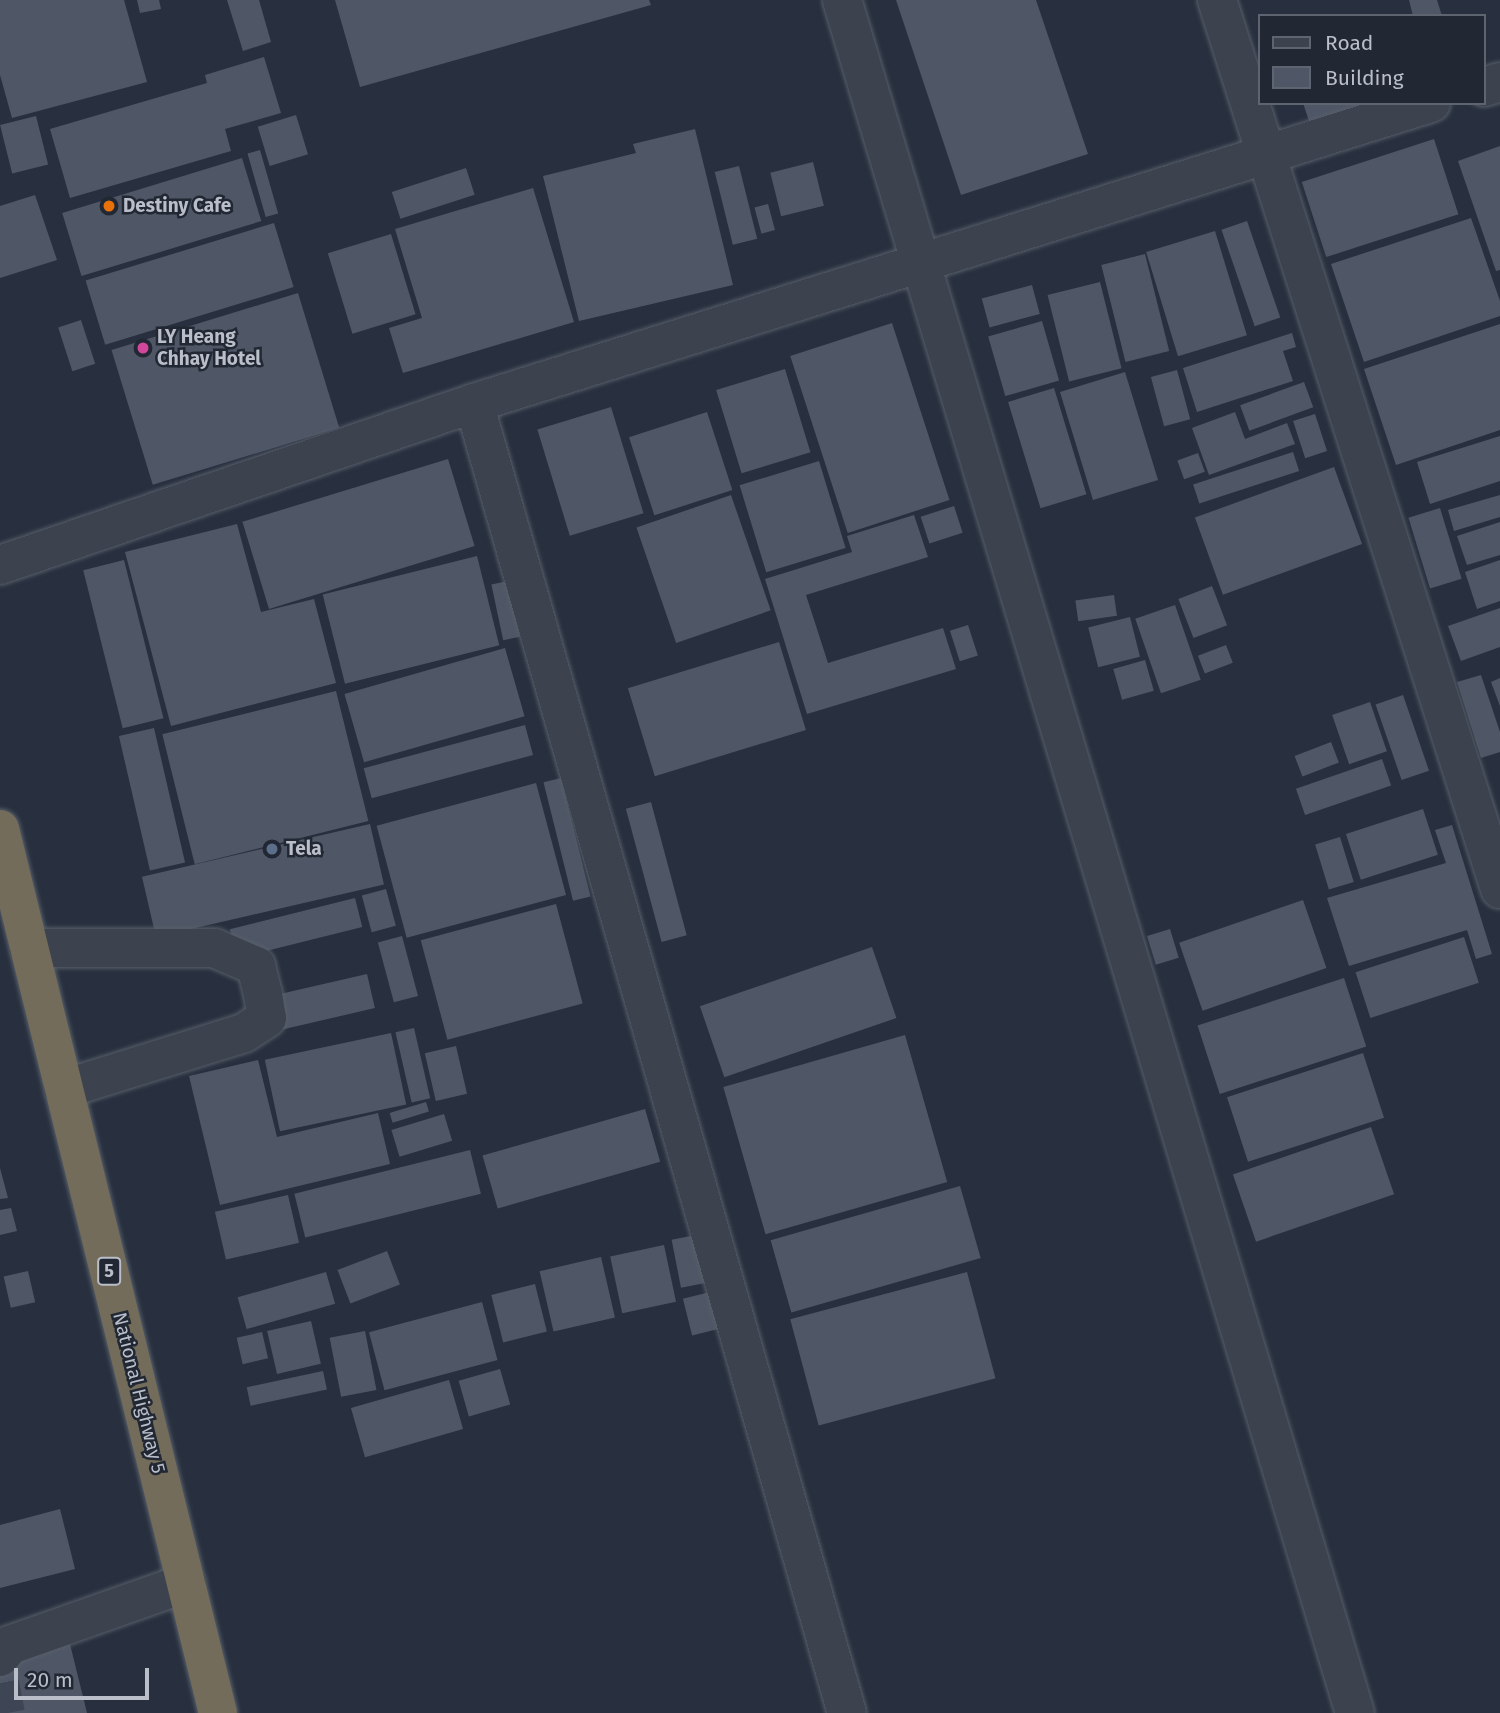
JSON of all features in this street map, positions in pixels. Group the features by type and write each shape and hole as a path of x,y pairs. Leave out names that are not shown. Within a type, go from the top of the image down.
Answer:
{"highway":[{"name":"National Highway 5","path":"0,829 218,1713"}],"street":[{"path":"842,0 1355,1713"},
{"path":"1217,0 1269,154 1500,889"},
{"path":"0,565 474,403 1426,105"},
{"path":"474,403 847,1713"},
{"path":"29,948 214,948 256,966 263,994 267,1018 244,1033 64,1089"},
{"path":"0,1657 10,1645 186,1583"}],"building":[{"path":"0,0 124,0 147,82 12,118 0,75"},
{"path":"137,0 159,0 161,9 140,13"},
{"path":"227,0 259,0 271,42 243,51"},
{"path":"335,0 649,0 651,5 360,87"},
{"path":"896,0 1036,0 1088,154 961,195"},
{"path":"1409,0 1437,0 1441,14 1412,14"},
{"path":"264,57 281,113 225,129 231,151 70,198 50,129 207,83 205,75"},
{"path":"1304,105 1362,105 1309,121"},
{"path":"296,115 308,154 270,166 258,127"},
{"path":"36,116 48,165 12,173 0,125"},
{"path":"695,129 733,285 579,321 543,176 636,153 633,144"},
{"path":"1434,139 1458,214 1326,257 1302,182"},
{"path":"1500,146 1500,270 1496,271 1458,161"},
{"path":"260,150 278,213 266,217 248,154"},
{"path":"242,158 261,221 82,276 62,213"},
{"path":"813,162 824,206 781,216 770,173"},
{"path":"739,166 757,239 733,245 715,172"},
{"path":"466,168 475,195 400,219 392,192"},
{"path":"533,188 574,322 403,373 389,328 422,318 395,229"},
{"path":"35,195 57,260 0,278 0,206"},
{"path":"768,204 775,230 761,234 754,208"},
{"path":"1471,218 1500,301 1500,316 1364,362 1331,264"},
{"path":"1247,221 1280,317 1255,326 1221,230"},
{"path":"274,223 294,287 105,345 86,281"},
{"path":"1215,231 1247,335 1178,356 1146,252"},
{"path":"391,234 416,314 352,334 328,253"},
{"path":"1145,254 1169,351 1126,362 1101,265"},
{"path":"1100,282 1122,368 1069,381 1048,295"},
{"path":"1032,285 1040,314 990,327 982,298"},
{"path":"298,293 339,428 153,485 112,350"},
{"path":"81,320 95,364 72,371 58,327"},
{"path":"1042,321 1059,381 1005,396 988,336"},
{"path":"892,323 949,500 848,533 790,356"},
{"path":"1500,324 1500,430 1396,465 1364,369"},
{"path":"1292,333 1296,347 1283,351 1293,381 1197,412 1183,368"},
{"path":"785,369 810,452 742,473 716,390"},
{"path":"1177,370 1190,419 1164,426 1151,377"},
{"path":"1125,372 1158,480 1093,500 1060,392"},
{"path":"1304,382 1313,407 1249,431 1240,405"},
{"path":"1054,388 1086,494 1041,508 1008,402"},
{"path":"611,407 643,513 570,536 537,430"},
{"path":"707,412 732,490 654,515 629,437"},
{"path":"1235,412 1245,439 1287,423 1295,444 1209,475 1192,428"},
{"path":"1315,414 1327,451 1305,458 1293,421"},
{"path":"1500,436 1500,481 1430,504 1417,462"},
{"path":"1293,452 1299,471 1199,503 1193,484"},
{"path":"1198,453 1205,472 1184,479 1177,461"},
{"path":"448,459 475,546 269,609 242,522"},
{"path":"819,461 846,548 766,572 740,485"},
{"path":"1334,467 1362,544 1223,595 1195,518"},
{"path":"731,495 771,610 676,643 636,528"},
{"path":"1500,495 1500,517 1454,531 1448,510"},
{"path":"954,506 963,533 929,543 921,517"},
{"path":"1440,508 1462,579 1430,588 1408,518"},
{"path":"914,515 928,557 806,595 828,663 943,628 956,669 807,714 765,579 852,552 847,536"},
{"path":"1500,522 1500,555 1467,565 1457,536"},
{"path":"237,524 261,612 314,599 336,683 171,726 125,552"},
{"path":"477,556 499,645 345,684 323,594"},
{"path":"124,560 163,718 123,728 83,570"},
{"path":"1500,560 1500,601 1477,609 1465,572"},
{"path":"508,581 520,637 503,640 491,585"},
{"path":"1212,586 1227,625 1193,638 1178,599"},
{"path":"1114,595 1117,616 1078,621 1075,600"},
{"path":"1175,605 1201,680 1161,693 1135,619"},
{"path":"1500,608 1500,647 1461,661 1448,626"},
{"path":"1130,617 1140,657 1098,667 1088,627"},
{"path":"968,625 978,655 960,661 950,631"},
{"path":"779,642 806,730 655,776 628,688"},
{"path":"1226,645 1233,663 1205,673 1198,656"},
{"path":"505,648 525,716 364,762 344,694"},
{"path":"1145,660 1154,691 1122,700 1113,669"},
{"path":"1481,675 1500,732 1500,752 1481,758 1457,682"},
{"path":"1500,678 1500,706 1491,682"},
{"path":"336,691 368,821 195,864 162,734"},
{"path":"1403,695 1429,771 1402,780 1376,704"},
{"path":"1370,702 1387,751 1349,764 1332,715"},
{"path":"525,725 533,755 372,798 364,768"},
{"path":"154,728 185,862 150,871 119,736"},
{"path":"1331,742 1339,763 1302,777 1295,756"},
{"path":"1382,759 1391,785 1305,815 1296,789"},
{"path":"561,778 591,896 573,901 544,782"},
{"path":"536,783 566,895 407,938 377,826"},
{"path":"651,802 687,935 662,942 626,809"},
{"path":"1423,809 1438,855 1361,880 1346,834"},
{"path":"370,824 384,884 156,937 142,877"},
{"path":"1452,825 1492,954 1476,959 1467,930 1349,966 1327,898 1446,863 1435,830"},
{"path":"1340,837 1354,882 1329,890 1315,845"},
{"path":"386,889 396,926 372,932 362,895"},
{"path":"355,898 362,927 237,958 230,929"},
{"path":"1303,900 1326,968 1203,1011 1179,943"},
{"path":"556,904 583,1003 447,1040 421,940"},
{"path":"1170,929 1179,958 1156,965 1147,936"},
{"path":"402,936 418,996 394,1002 378,942"},
{"path":"1464,937 1479,983 1370,1018 1356,972"},
{"path":"872,947 896,1018 724,1077 700,1006"},
{"path":"367,974 375,1008 263,1034 255,1000"},
{"path":"1344,978 1366,1046 1220,1094 1198,1026"},
{"path":"414,1028 430,1098 412,1102 395,1032"},
{"path":"391,1033 406,1104 280,1131 265,1060"},
{"path":"905,1035 947,1182 765,1234 723,1087"},
{"path":"456,1046 467,1094 436,1101 425,1053"},
{"path":"1363,1053 1384,1118 1248,1162 1227,1097"},
{"path":"258,1060 277,1137 378,1113 390,1164 220,1205 189,1076"},
{"path":"426,1102 429,1112 393,1123 390,1113"},
{"path":"645,1109 660,1162 498,1208 483,1156"},
{"path":"444,1114 452,1141 400,1157 391,1130"},
{"path":"1371,1127 1394,1194 1256,1242 1233,1175"},
{"path":"470,1150 481,1194 305,1237 294,1194"},
{"path":"0,1168 8,1198 0,1199"},
{"path":"960,1186 981,1258 791,1312 771,1240"},
{"path":"288,1195 299,1243 226,1260 215,1212"},
{"path":"11,1208 17,1231 0,1235 0,1210"},
{"path":"706,1233 715,1281 681,1288 672,1240"},
{"path":"664,1245 676,1302 622,1313 610,1256"},
{"path":"387,1251 400,1285 350,1304 338,1270"},
{"path":"601,1257 615,1317 554,1332 540,1271"},
{"path":"28,1271 35,1302 11,1308 4,1277"},
{"path":"326,1272 335,1304 247,1329 238,1297"},
{"path":"967,1272 995,1378 819,1426 790,1319"},
{"path":"535,1284 547,1332 503,1342 491,1295"},
{"path":"714,1291 723,1328 692,1336 683,1299"},
{"path":"482,1302 498,1360 385,1390 369,1332"},
{"path":"311,1321 321,1364 277,1374 267,1331"},
{"path":"365,1331 376,1390 341,1397 330,1338"},
{"path":"262,1332 268,1358 243,1364 237,1338"},
{"path":"500,1369 510,1405 469,1416 459,1381"},
{"path":"323,1371 327,1390 251,1406 247,1387"},
{"path":"449,1380 463,1429 365,1457 351,1408"},
{"path":"60,1509 75,1569 0,1588 0,1525"},
{"path":"70,1644 87,1713 0,1713 0,1662"}],"tunnel":[{"path":"0,1683 6,1713"}],"place":[{"name":"Destiny Cafe","path":"109,206"},
{"name":"LY Heang Chhay Hotel","path":"143,348"},
{"name":"Tela","path":"272,849"}]}
